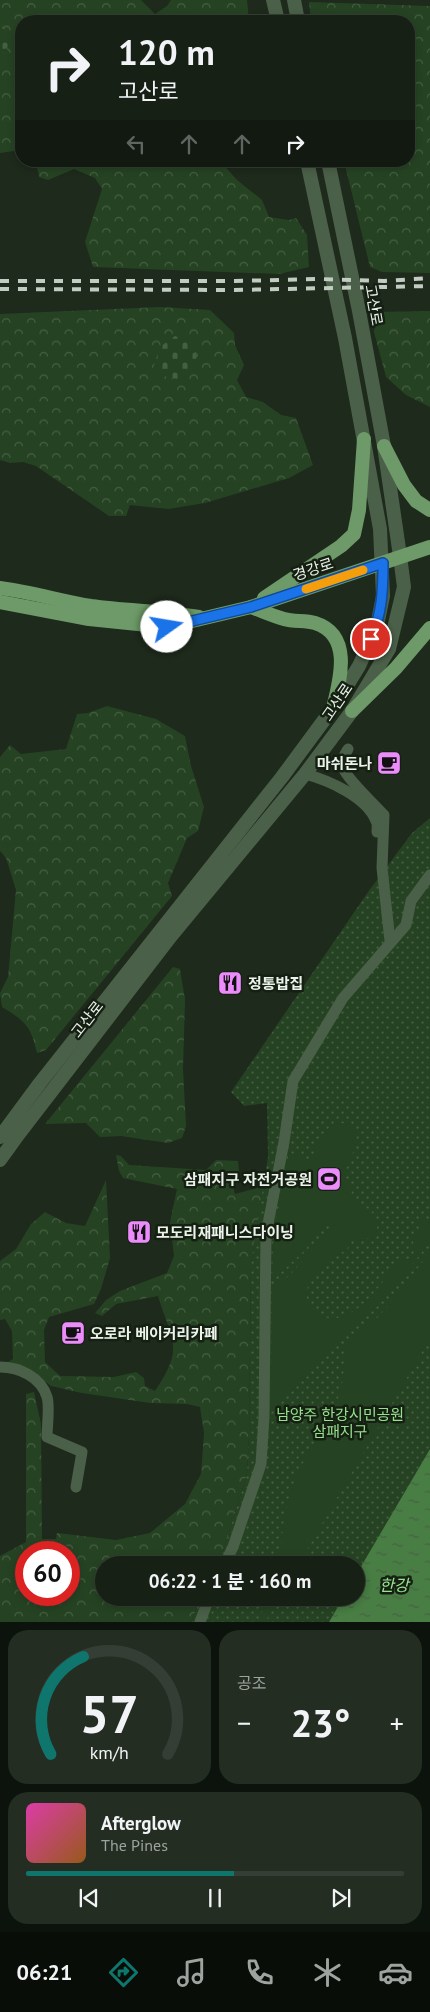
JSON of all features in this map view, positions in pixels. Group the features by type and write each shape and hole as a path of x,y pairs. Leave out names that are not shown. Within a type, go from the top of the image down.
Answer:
{"main road":[{"path":"251,607 341,546 354,534 359,510 364,439"},
{"path":"384,446 404,485 416,501 430,510"},
{"name":"경강로","path":"0,602 89,619 130,625 167,627 251,607 430,547"},
{"name":"경강로","path":"0,588 121,610 167,611 205,618"},
{"path":"251,607 286,620 315,623 334,635 341,652 340,679 333,708"},
{"path":"352,711 396,668 430,628"}],"street":[{"path":"273,0 277,15"},
{"path":"294,0 297,15"},
{"name":"고산로","path":"0,1137 40,1083 282,776 333,708 359,666 377,626 383,596 380,529 345,338 309,167"},
{"name":"고산로","path":"0,1160 171,936 305,774 352,711 389,649 404,587 384,446 329,167"},
{"path":"348,749 344,756 343,767 352,781 384,815 382,868 390,942"},
{"path":"305,774 325,780 344,790 368,807 377,822 377,853 382,868"},
{"path":"229,1556 261,1464 264,1418 266,1234 284,1142 293,1081 342,998 406,925 411,901 430,875"},
{"path":"0,1366 12,1367 35,1378 47,1397 47,1437 82,1452 76,1487"},
{"path":"200,1622 206,1606"}],"green space":[{"path":"0,0 141,0 155,14 167,6 171,0 247,0 248,15 15,15 15,151 0,153 0,54 7,49 0,25"},
{"path":"309,2 430,6 430,273 382,272 370,267 345,167 415,167 415,15 310,15"},
{"path":"0,25 10,32 10,39 6,50 0,54"},
{"path":"37,167 225,167 237,180 262,200 269,217 289,220 296,218 307,235 309,267 279,274 93,267 85,242 102,189 95,178 74,169 48,180 39,177"},
{"path":"160,307 210,310 234,333 235,345 244,365 237,380 246,397 263,402 281,415 296,418 313,465 289,478 205,503 168,509 130,505 126,516 109,516 36,466 23,462 10,463 0,460 0,314"},
{"path":"430,311 430,407 406,395 386,377 374,332 377,312"},
{"path":"175,336 189,342 197,356 193,369 180,379 165,376 154,365 160,347"},
{"path":"107,706 156,719 185,736 191,766 204,807 198,831 187,838 168,883 172,896 46,1050 37,1053 32,1036 26,1025 2,1007 0,993 8,977 16,890 6,858 0,851 0,757 10,745 21,754 66,749 77,714 88,713"},
{"name":"남양주 한강시민공원 삼패지구","path":"430,818 430,1449 365,1560 365,1556 222,1556 247,1474 251,1264 268,1157 267,1103 244,1106 231,1092 368,892 412,833"},
{"path":"173,967 180,969 185,1000 183,1069 186,1126 182,1138 168,1143 121,1136 100,1137 86,1123 45,1124"},
{"path":"338,1123 348,1125 354,1129 356,1142 354,1151 344,1174 353,1196 371,1211 377,1222 377,1227 376,1232 368,1238 356,1240 349,1238 351,1242 343,1252 315,1272 310,1280 307,1294 307,1300 312,1309 317,1314 329,1318 341,1317 363,1304 373,1294 396,1262 411,1259 415,1251 413,1241 420,1233 421,1218 430,1224 430,1242 377,1306 341,1336 306,1377 271,1412 272,1290 290,1275 333,1228 328,1222 304,1251 272,1281 273,1238 289,1152 311,1162 324,1134"},
{"path":"116,1155 121,1156 129,1165 206,1170 216,1160 238,1161 239,1171 230,1174 235,1194 264,1186 251,1264 247,1474 222,1556 95,1556 95,1606 198,1606 191,1622 0,1622 0,1556 15,1548 15,1606 80,1606 80,1541 26,1541 26,1394 34,1392 41,1424 42,1539 56,1539 57,1533 116,1540 150,1533 185,1504 201,1474 204,1433 200,1407 187,1404 150,1403 82,1393 51,1386 30,1370 7,1363 13,1359 12,1331 5,1319 0,1320 0,1261 16,1249 31,1224 45,1212 66,1223 85,1226 106,1180 110,1258 101,1289 94,1304 49,1317 44,1330 45,1362 60,1376 114,1377 136,1372 144,1378 145,1386 155,1391 170,1364 173,1353 171,1334 158,1296 116,1304 102,1316 95,1313 106,1300 120,1291 167,1273 174,1256 170,1222 177,1189 123,1178 119,1171"},
{"path":"430,1252 430,1338 303,1556 285,1556 281,1554 284,1518 290,1494 298,1472 336,1404 343,1379 347,1340 378,1317"},
{"path":"198,1606 338,1606 329,1622 191,1622"},
{"path":"266,1606 274,1606 265,1622 256,1622"}],"water":[{"name":"한강","path":"430,1449 430,1622 329,1622 338,1606 365,1606 365,1560"}],"railway":[{"path":"0,281 320,279 384,281 430,278"},
{"path":"0,289 234,290 430,286"}],"slow traffic":[{"path":"306,589 363,570"}],"place":[{"name":"마쉬돈나","path":"389,763"},
{"name":"정통밥집","path":"230,983"},
{"name":"삼패지구 자전거공원","path":"329,1179"},
{"name":"모도리재패니스다이닝","path":"139,1232"},
{"name":"오로라 베이커리카페","path":"73,1333"}],"route":[{"path":"167,627 251,607 383,563 383,596 377,626 371,639"}]}
